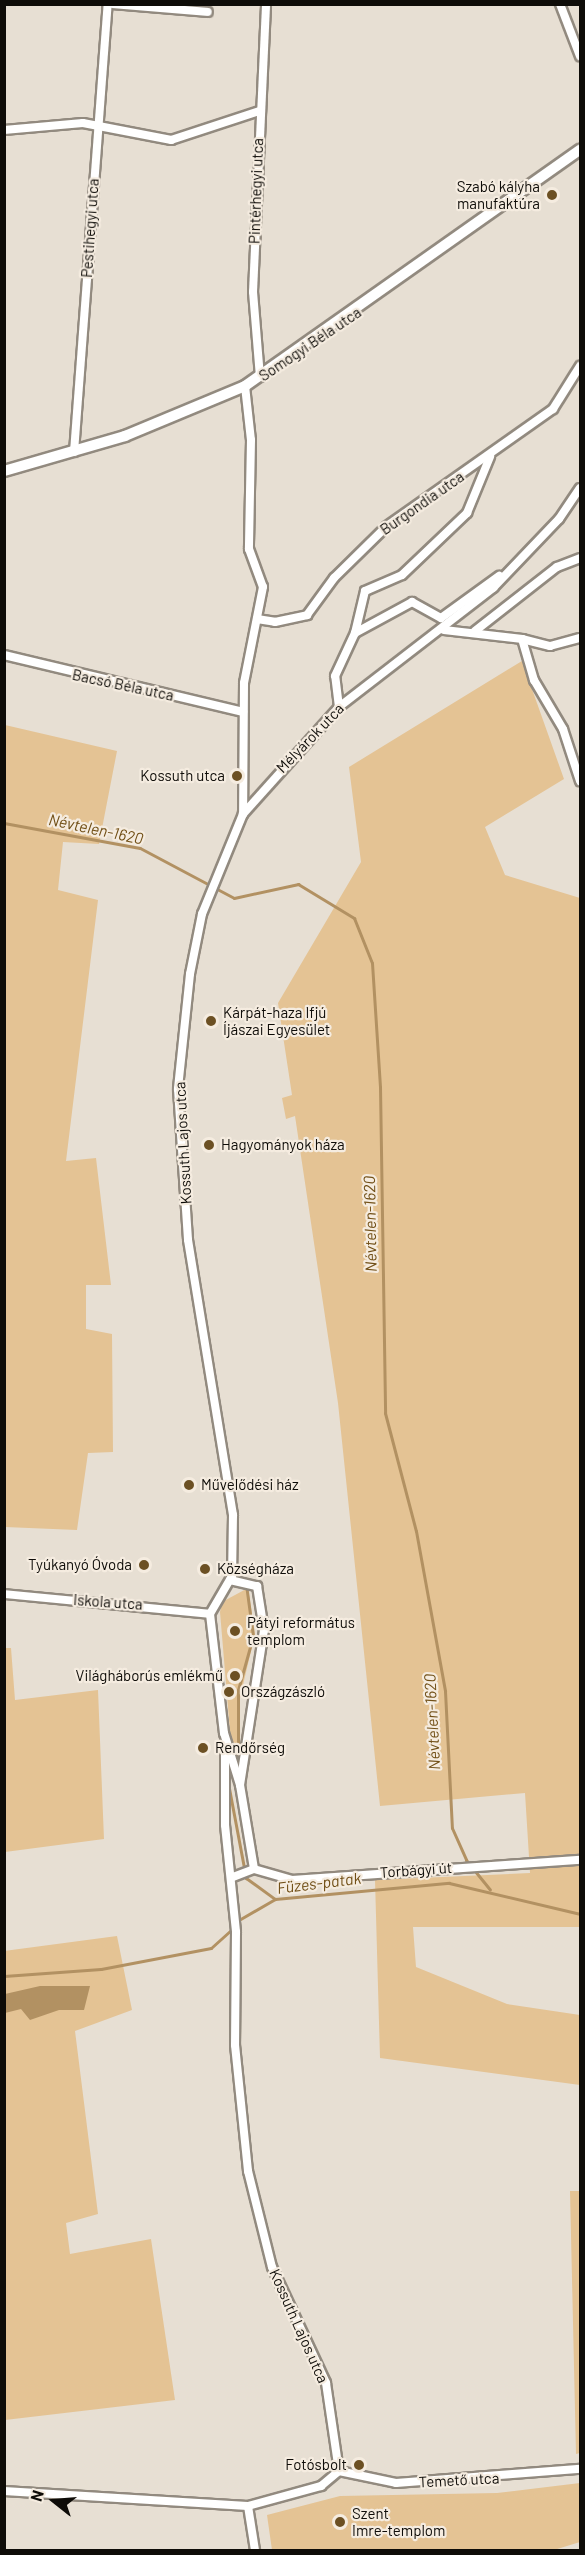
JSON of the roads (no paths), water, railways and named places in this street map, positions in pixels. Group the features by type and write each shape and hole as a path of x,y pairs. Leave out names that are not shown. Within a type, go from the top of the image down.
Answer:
{"main road":[{"name":"Somogyi Béla utca","path":"4,471 74,452 167,422 245,386 580,150"}],"street":[{"name":"Pestihegyi utca","path":"74,452 98,129 110,4 208,12"},
{"name":"Pintérhegyi utca","path":"260,377 253,292 259,111 266,4"},
{"path":"560,4 580,56"},
{"path":"4,130 82,123 98,129 171,140 259,111"},
{"name":"Burgondia utca","path":"257,619 307,615 334,578 387,526 490,456 563,398 580,366"},
{"path":"243,712 263,575 249,549 250,430 245,386"},
{"path":"339,707 335,676 355,633 365,591 402,575 467,513 490,456"},
{"name":"Mélyárok utca","path":"243,814 339,707 444,630 516,562 580,488"},
{"path":"475,631 557,567 580,558"},
{"path":"355,633 412,602 441,618 516,562"},
{"path":"444,630 475,631 550,646 580,638"},
{"path":"522,639 534,680 563,729 580,781"},
{"name":"Bacsó Béla utca","path":"4,656 243,712"},
{"name":"Kossuth Lajos utca","path":"243,712 243,814 212,888 190,974 178,1089 189,1240 233,1515 230,1580 210,1614 226,1742 225,1825 233,1876 236,1932 235,2045 252,2193 272,2267 326,2383 339,2471"},
{"name":"Kossuth Lajos utca","path":"230,1580 245,1579 257,1586 264,1630 240,1785"},
{"name":"Iskola utca","path":"4,1593 210,1614"},
{"name":"Kossuth Lajos utca","path":"226,1742 240,1785 254,1869"},
{"name":"Torbágyi út","path":"254,1869 292,1880 580,1860"},
{"path":"233,1876 254,1869"},
{"name":"Temető utca","path":"339,2471 420,2483 580,2469"},
{"path":"4,2491 248,2506 321,2486 339,2471"},
{"path":"248,2506 255,2550"}],"waterway":[{"name":"Névtelen-1620","path":"4,823 140,848 234,898 298,884 354,918 372,963 380,1087 385,1413 416,1531 445,1691 452,1828 466,1860 490,1890"},
{"path":"238,1756 238,1690 253,1636 246,1584"},
{"path":"228,1783 246,1878 275,1899"},
{"name":"Füzes-patak","path":"237,1921 275,1899 449,1883 580,1914"},
{"name":"Füzes-patak","path":"4,1976 101,1969 211,1948 234,1927"}],"place":[{"name":"Szabó kályha manufaktúra","path":"552,195"},
{"name":"Kossuth utca","path":"237,776"},
{"name":"Kárpát-haza Ifjú Íjászai Egyesület","path":"211,1021"},
{"name":"Hagyományok háza","path":"209,1145"},
{"name":"Művelődési ház","path":"189,1485"},
{"name":"Tyúkanyó Óvoda","path":"144,1565"},
{"name":"Községháza","path":"205,1569"},
{"name":"Pátyi református templom","path":"235,1631"},
{"name":"Világháborús emlékmű","path":"235,1676"},
{"name":"Országzászló","path":"229,1692"},
{"name":"Rendőrség","path":"203,1748"},
{"name":"Fotósbolt","path":"359,2465"},
{"name":"Szent Imre-templom","path":"340,2522"}]}
